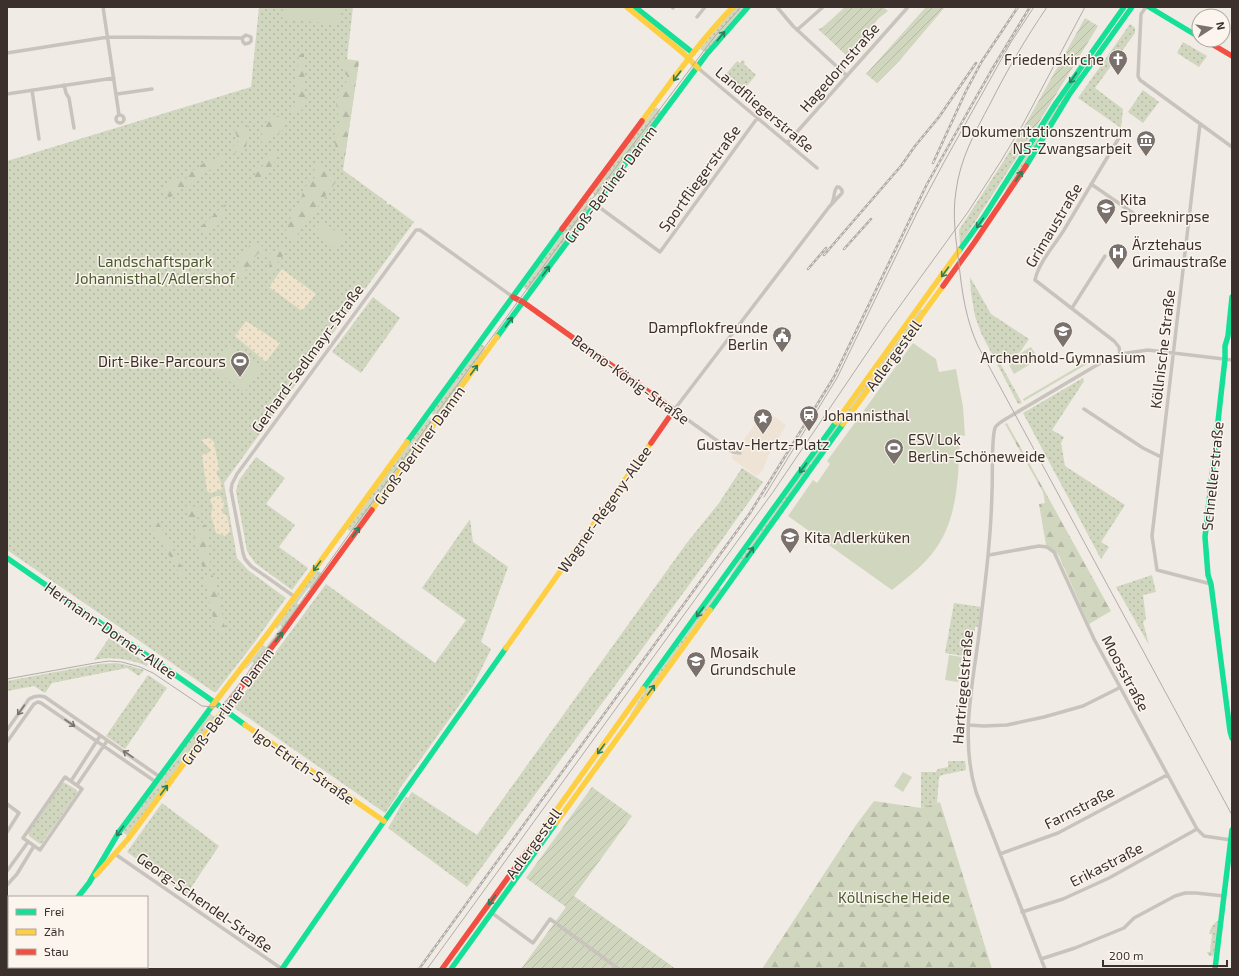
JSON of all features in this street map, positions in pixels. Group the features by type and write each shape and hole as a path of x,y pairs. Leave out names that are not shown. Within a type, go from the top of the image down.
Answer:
{"main road":[{"path":"627,7 698,68"},
{"path":"636,7 693,53 698,68"},
{"name":"Groß-Berliner Damm","path":"89,883 108,849 160,776 215,702 257,649 513,297 693,53 713,28 733,7"},
{"name":"Groß-Berliner Damm","path":"79,896 128,839 278,639 595,204 721,37 748,7"},
{"path":"997,211 994,208 1004,192 1006,185 1056,103 1124,7"},
{"path":"997,211 1070,95 1132,7"},
{"path":"1148,7 1191,32"},
{"path":"1218,48 1232,56"},
{"name":"Adlergestell","path":"442,969 968,241 1006,185"},
{"name":"Adlergestell","path":"452,969 997,211"},
{"name":"Benno-König-Straße","path":"513,297 523,302 674,410"},
{"name":"Schnellerstraße","path":"1232,297 1228,336 1229,346 1225,360 1205,537 1209,568 1212,574 1211,582 1232,738"},
{"name":"Wagner-Régeny-Allee","path":"282,969 384,821 674,410"},
{"name":"Hermann-Dorner-Allee","path":"7,558 215,702 224,710"},
{"path":"722,580 728,584"},
{"name":"Igo-Etrich-Straße","path":"224,710 384,821"},
{"name":"Schnellerstraße","path":"1229,716 1232,724"},
{"path":"623,717 629,721"},
{"path":"1215,969 1232,830"},
{"path":"108,849 115,854"}],"street":[{"path":"103,7 120,115"},
{"path":"697,17 705,7"},
{"path":"777,7 797,30 847,76"},
{"path":"797,30 822,7"},
{"path":"1148,7 1141,14 1138,76 1140,80 1232,147"},
{"name":"Hagedornstraße","path":"788,142 906,8"},
{"path":"7,53 108,37 242,38"},
{"name":"Landfliegerstraße","path":"698,68 788,142 789,145 817,168"},
{"path":"7,94 114,78"},
{"path":"64,85 69,98 74,128"},
{"path":"117,94 152,88"},
{"path":"32,90 39,138"},
{"name":"Sportfliegerstraße","path":"595,204 660,252 758,117"},
{"name":"Köllnische Straße","path":"1200,124 1152,536 1157,570 1211,582"},
{"name":"Grimaustraße","path":"1120,354 1119,347 1114,341 1035,280 1036,274 1047,255 1123,132"},
{"name":"Grimaustraße","path":"1092,184 1133,213"},
{"name":"Wagner-Régeny-Allee","path":"674,410 832,203"},
{"name":"Gerhard-Sedlmayr-Straße","path":"295,597 252,566 243,553 231,490 234,479 241,468 416,230 420,230 513,297"},
{"path":"1072,308 1105,256"},
{"path":"1120,354 1142,350 1232,360"},
{"name":"Hartriegelstraße","path":"1045,969 972,779 968,756 968,725 989,555 993,441 995,428 998,424 1102,362 1120,354"},
{"path":"1084,408 1139,445 1161,457"},
{"name":"Benno-König-Straße","path":"674,410 733,452 740,453"},
{"name":"Moosstraße","path":"989,555 1039,546 1047,547 1054,552 1094,639 1119,688 1197,829"},
{"path":"968,725 1007,725 1044,717 1083,706 1119,688"},
{"path":"37,696 38,702"},
{"path":"7,730 29,699 37,696 45,697 160,776"},
{"path":"38,702 156,782"},
{"path":"7,742 34,704 38,702"},
{"path":"70,781 100,736"},
{"path":"77,785 107,741"},
{"name":"Farnstraße","path":"1000,854 1058,833 1167,775"},
{"path":"65,777 77,785 82,789 40,850 23,838 65,777"},
{"path":"7,804 20,813 7,832"},
{"path":"1197,829 1204,836 1231,840"},
{"name":"Erikastraße","path":"1022,912 1063,899 1109,878 1197,829"},
{"path":"7,871 28,842"},
{"path":"7,885 17,874 34,846"},
{"name":"Georg-Schendel-Straße","path":"115,854 282,969"},
{"path":"1041,959 1075,948 1124,928 1134,918 1175,896 1185,893 1224,896"},
{"path":"492,913 533,943 550,919 619,969"}],"green space":[{"name":"Landschaftspark Johannisthal/Adlershof","path":"259,7 353,7 347,59 359,61 343,170 387,202 386,204 390,204 414,222 224,483 237,558 248,570 286,598 254,643 216,692 214,692 7,550 7,161 251,87"},
{"path":"283,7 342,7 340,25 282,18"},
{"path":"735,7 746,7 706,53 700,49"},
{"path":"845,7 883,7 888,11 879,18 847,56 818,29 822,28"},
{"path":"926,7 945,7 900,60 877,83 866,74"},
{"path":"1085,18 1098,26 1033,132 1024,127"},
{"path":"1130,24 1135,28 1135,33 1095,88 1123,109 1121,128 1078,98"},
{"path":"1183,42 1207,56 1199,67 1177,53"},
{"path":"304,53 305,96 303,109 295,115 291,114 297,98 295,85 299,55"},
{"path":"340,60 359,61 345,156 336,150 334,135 340,124 336,102 348,78"},
{"path":"743,60 745,62 744,64 756,75 739,95 721,80 737,61 740,63"},
{"path":"1079,73 1081,75 1013,183 1005,193 1008,185"},
{"path":"1143,90 1159,102 1143,123 1128,112"},
{"path":"656,107 662,112 596,197 592,192"},
{"path":"276,115 281,118 285,118 284,129 262,146 262,127 267,125 266,119"},
{"path":"249,126 246,147 233,154 231,148 238,142 236,133 233,133 233,130"},
{"path":"1024,127 1033,132 960,245 959,230"},
{"path":"276,151 274,164 255,182 255,169 263,166 263,161"},
{"path":"223,152 226,159 169,198 162,189 176,178 186,180 188,171 194,170 205,162 213,160"},
{"path":"318,164 338,179 292,242 285,228 295,210 301,208 302,194 306,186 316,177 314,170"},
{"path":"591,197 594,201 529,291 523,287 588,198 590,199"},
{"path":"226,204 220,224 204,235 198,229"},
{"path":"323,222 345,238 337,249 315,233"},
{"path":"253,242 262,246 265,251 275,256 280,245 287,250 272,271 268,271 271,260 258,253 241,277 234,269 244,252"},
{"path":"970,277 991,314 1029,339 1020,352 1000,363 1022,403 1018,404 981,333 975,316"},
{"path":"373,297 400,318 361,373 332,352"},
{"path":"921,309 923,311 812,463 810,462"},
{"name":"ESV Lok Berlin-Schöneweide","path":"913,343 936,359 939,372 956,369 963,407 965,436 960,435 959,467 955,498 947,528 931,555 908,578 892,590 788,516 813,480 817,483 830,464 827,461"},
{"path":"481,344 486,350 437,417 431,413"},
{"name":"Dirt-Bike-Parcours","path":"228,347 262,368 244,393 212,367"},
{"path":"1031,347 1039,359 1014,374 1007,361"},
{"path":"1086,362 1087,364 1024,401 1023,399"},
{"path":"1083,378 1084,381 1052,430 1064,437 1061,443 1065,466 1125,505 1101,542 1109,547 1101,559 1023,413"},
{"path":"431,417 434,422 354,531 353,530 351,532 347,529 427,418 429,419"},
{"path":"1007,423 1111,611 1089,624 1059,556 1054,550 1046,545 1039,504 1045,503 1043,492 1005,424"},
{"path":"256,457 285,478 266,504 295,525 279,547 308,568 292,590 255,563 247,551 236,491 239,480"},
{"path":"810,463 812,465 731,577 730,576 743,555"},
{"path":"742,468 763,482 467,887 388,828 406,797 408,798 412,792 477,835 686,544 719,503"},
{"path":"192,504 193,507 200,505 202,513 190,524 185,507"},
{"path":"156,518 186,575 181,575 148,521"},
{"path":"470,519 473,542 508,567 481,642 491,649 473,686 398,791 399,793 385,813 233,707 264,668 326,584 435,663 466,620 422,588"},
{"path":"205,524 210,549 208,554 210,563 203,569 194,534"},
{"path":"317,570 323,574 312,589 309,587 297,603 300,606 250,672 248,671 254,662 252,662 246,669 245,668 263,645 266,647 282,626 280,625 277,629 275,627"},
{"path":"211,573 214,578 225,628 223,638 215,626 205,582 207,575"},
{"path":"1152,575 1156,592 1143,595 1146,619 1143,622 1149,645 1116,587"},
{"path":"719,588 722,589 630,715 645,691"},
{"path":"954,603 981,607 978,627 975,627 971,656 969,657 945,653"},
{"path":"109,638 148,664 147,666 121,659 108,658 94,660"},
{"path":"949,655 962,657 958,682 945,680"},
{"path":"116,663 144,670 139,676 127,668 52,683 45,693 34,686 7,691 7,681 99,664"},
{"path":"148,675 167,688 125,749 106,736"},
{"path":"209,713 215,717 128,836 122,832"},
{"path":"948,761 965,761 966,770 939,777 937,803 921,808 921,772 936,772 938,769 948,767"},
{"path":"903,772 912,777 903,792 894,786"},
{"path":"62,783 65,783 77,790 77,793 40,844 29,836 28,833"},
{"path":"592,787 632,816 574,896 676,969 521,969 566,907 526,878"},
{"name":"Köllnische Heide","path":"874,801 921,808 940,802 992,969 762,969 856,825"},
{"path":"162,803 219,846 186,895 127,852"},
{"path":"1217,921 1219,922 1214,954 1213,956 1209,956 1207,952 1210,952 1212,934 1209,934 1212,926"}],"sand":[{"path":"282,269 316,294 302,311 269,287"},
{"path":"246,321 280,343 266,362 235,336"},
{"path":"208,438 214,442 219,469 216,472 222,489 211,493 207,491 202,455 210,452 210,449 201,440"},
{"path":"220,496 224,503 222,513 227,515 230,531 225,536 216,533 211,515 213,506 210,500 211,498"}],"shaded area":[{"name":"Gustav-Hertz-Platz","path":"765,410 786,425 768,456 763,470 756,476 731,458"}],"tram line":[{"path":"7,679 95,663 109,661 122,662 140,667 153,673 202,706 214,707 221,705 226,701 279,633 598,191 715,36 741,7"},
{"path":"764,497 837,378 917,213 943,164 1011,42 1034,7"},
{"path":"1047,7 1024,42 1003,79 974,135 961,168 956,191 954,218 965,306 970,326 978,346 1232,815"},
{"path":"427,969 773,492 886,325 968,212 1022,126 1085,7"}],"railway":[{"path":"933,163 966,91 982,61 1018,7"},
{"path":"419,969 750,513 834,377 927,184 991,71 1030,7"},
{"path":"824,255 901,166 939,117 976,63"},
{"path":"844,249 871,219"},
{"path":"808,269 826,248"}],"traffic: fast":[{"path":"635,7 693,53"},
{"path":"497,337 706,55 748,7"},
{"path":"959,251 985,215 1056,103 1124,7"},
{"path":"1026,166 1069,95 1132,7"},
{"path":"1149,7 1191,32"},
{"path":"407,442 562,229"},
{"path":"1232,297 1228,336 1225,346 1225,359 1205,537 1208,575 1211,584 1232,738"},
{"path":"643,689 836,422"},
{"path":"710,610 843,424"},
{"path":"7,558 245,725"},
{"path":"282,969 506,648"},
{"path":"79,896 89,883 119,832 212,706"},
{"path":"451,969 556,823"},
{"path":"1215,969 1232,830"}],"traffic: slow":[{"path":"627,7 682,52 698,68"},
{"path":"642,121 697,48 733,7"},
{"path":"836,422 959,251"},
{"path":"843,424 943,286"},
{"path":"372,510 497,337"},
{"path":"212,706 269,632 407,442"},
{"path":"506,648 651,443"},
{"path":"556,823 710,610"},
{"path":"530,847 643,689"},
{"path":"96,875 128,839 222,712"},
{"path":"245,725 384,821"}],"traffic: jam":[{"path":"1218,48 1232,56"},
{"path":"562,229 642,121"},
{"path":"943,286 1026,166"},
{"path":"513,297 523,302 674,410 651,443"},
{"path":"222,712 278,639 372,510"},
{"path":"442,969 530,847"}],"place":[{"name":"Friedenskirche","path":"1118,76"},
{"name":"Dokumentationszentrum NS-Zwangsarbeit","path":"1146,157"},
{"name":"Kita Spreeknirpse","path":"1106,225"},
{"name":"Ärztehaus Grimaustraße","path":"1118,270"},
{"name":"Archenhold-Gymnasium","path":"1063,348"},
{"name":"Dampflokfreunde Berlin","path":"782,353"},
{"name":"Dirt-Bike-Parcours","path":"240,378"},
{"name":"Johannisthal","path":"809,432"},
{"name":"Gustav-Hertz-Platz","path":"763,435"},
{"name":"ESV Lok Berlin-Schöneweide","path":"894,465"},
{"name":"Kita Adlerküken","path":"790,554"},
{"name":"Mosaik Grundschule","path":"696,678"}]}
